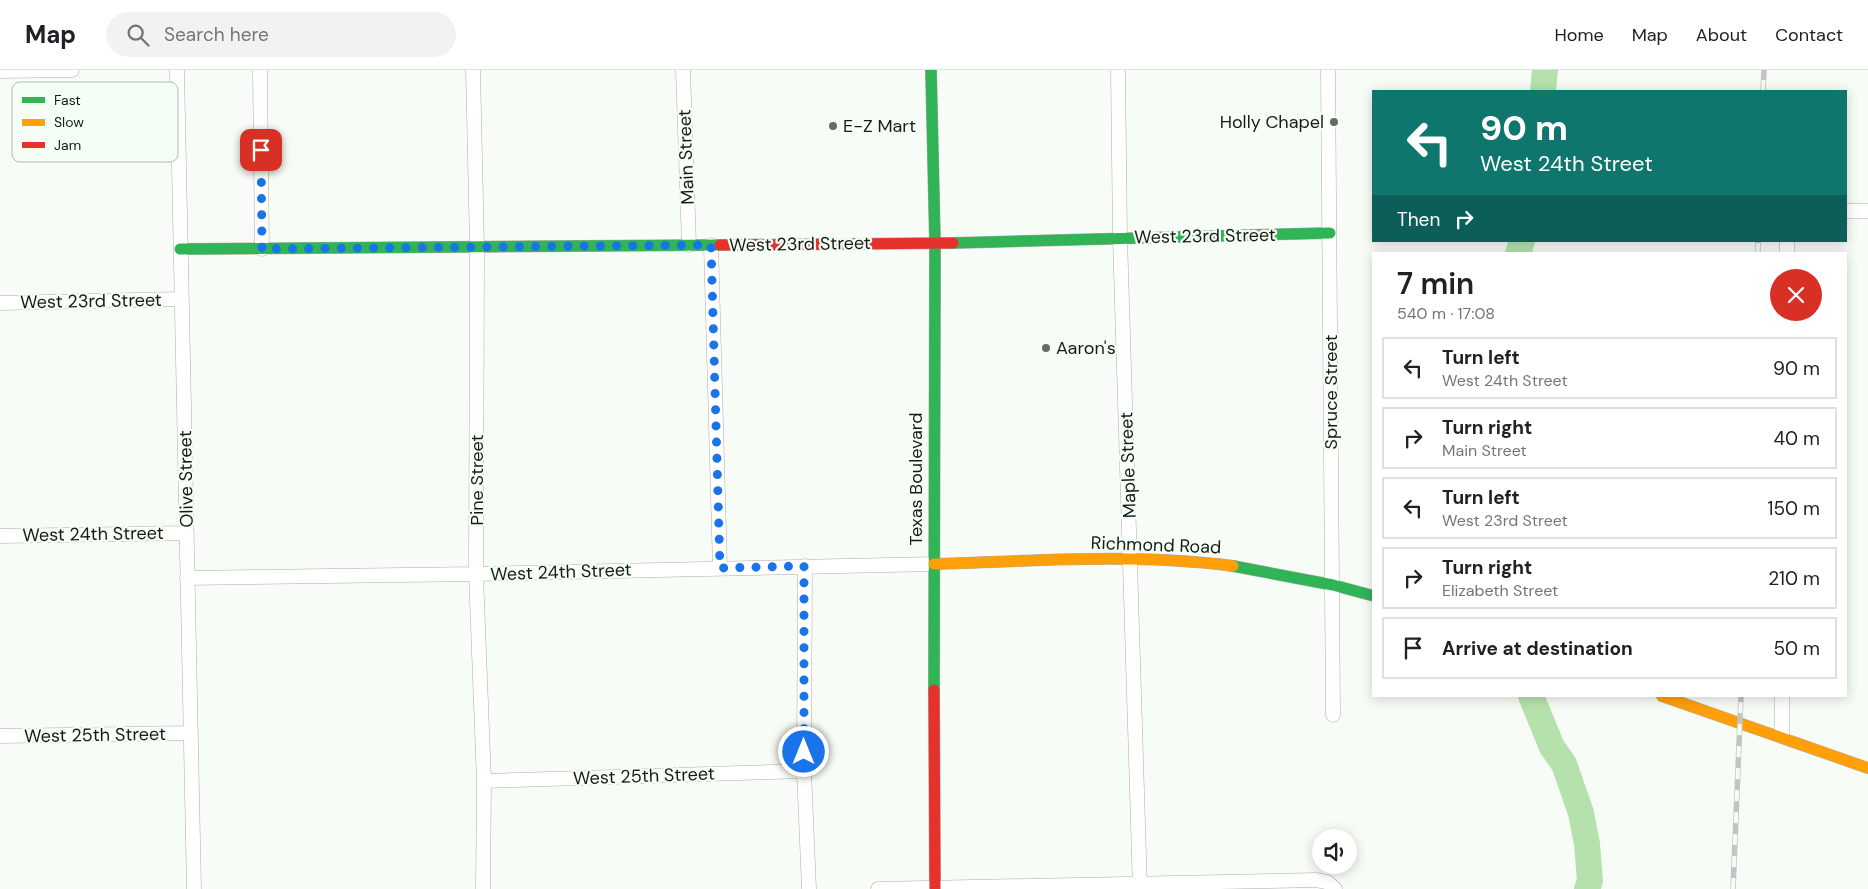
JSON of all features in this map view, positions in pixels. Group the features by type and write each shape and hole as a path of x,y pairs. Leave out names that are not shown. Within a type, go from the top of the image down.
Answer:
{"street":[{"path":"0,72 72,70"},
{"path":"260,70 262,249"},
{"name":"Pine Street","path":"473,70 478,247 476,574 484,781 483,889"},
{"name":"Main Street","path":"683,70 689,245"},
{"name":"Texas Boulevard","path":"931,70 935,243 935,889"},
{"name":"Maple Street","path":"1118,70 1120,238 1140,886"},
{"name":"Spruce Street","path":"1328,70 1333,715"},
{"name":"Olive Street","path":"178,130 194,889"},
{"path":"1847,211 1868,211"},
{"name":"West 23rd Street","path":"180,249 935,243 1330,233"},
{"path":"711,245 720,568"},
{"name":"West 23rd Street","path":"0,304 182,299"},
{"name":"West 24th Street","path":"0,536 187,533"},
{"name":"Richmond Road","path":"934,564 1131,558 1188,560 1333,585 1372,595"},
{"name":"West 24th Street","path":"187,578 934,564"},
{"path":"804,566 804,771 809,889"},
{"path":"1665,697 1782,736 1868,768"},
{"path":"1782,697 1782,736"},
{"name":"West 25th Street","path":"0,736 190,733"},
{"name":"West 25th Street","path":"484,781 804,771"},
{"path":"878,889 1140,886 1316,880 1327,882 1335,889"}],"waterway":[{"path":"1543,90 1545,70"},
{"path":"1519,252 1522,242"},
{"path":"1531,697 1552,747 1564,764 1581,813 1587,844 1590,881 1587,889"}],"railway":[{"path":"1763,90 1764,70"},
{"path":"1758,242 1758,252"},
{"path":"1733,889 1741,697"}],"traffic: fast":[{"path":"931,70 935,243 934,690"},
{"path":"953,243 1330,233"},
{"path":"180,249 720,245"},
{"path":"1233,566 1333,585 1372,595"}],"traffic: slow":[{"path":"934,564 1121,559 1196,562 1233,566"},
{"path":"1665,697 1868,768"}],"traffic: jam":[{"path":"720,245 953,243"},
{"path":"934,690 935,889"}],"place":[{"name":"Holly Chapel","path":"1334,122"},
{"name":"E-Z Mart","path":"833,126"},
{"name":"Aaron's","path":"1046,348"}],"route":[{"path":"261,150 262,249 711,245 720,568 804,566 804,752"}]}
